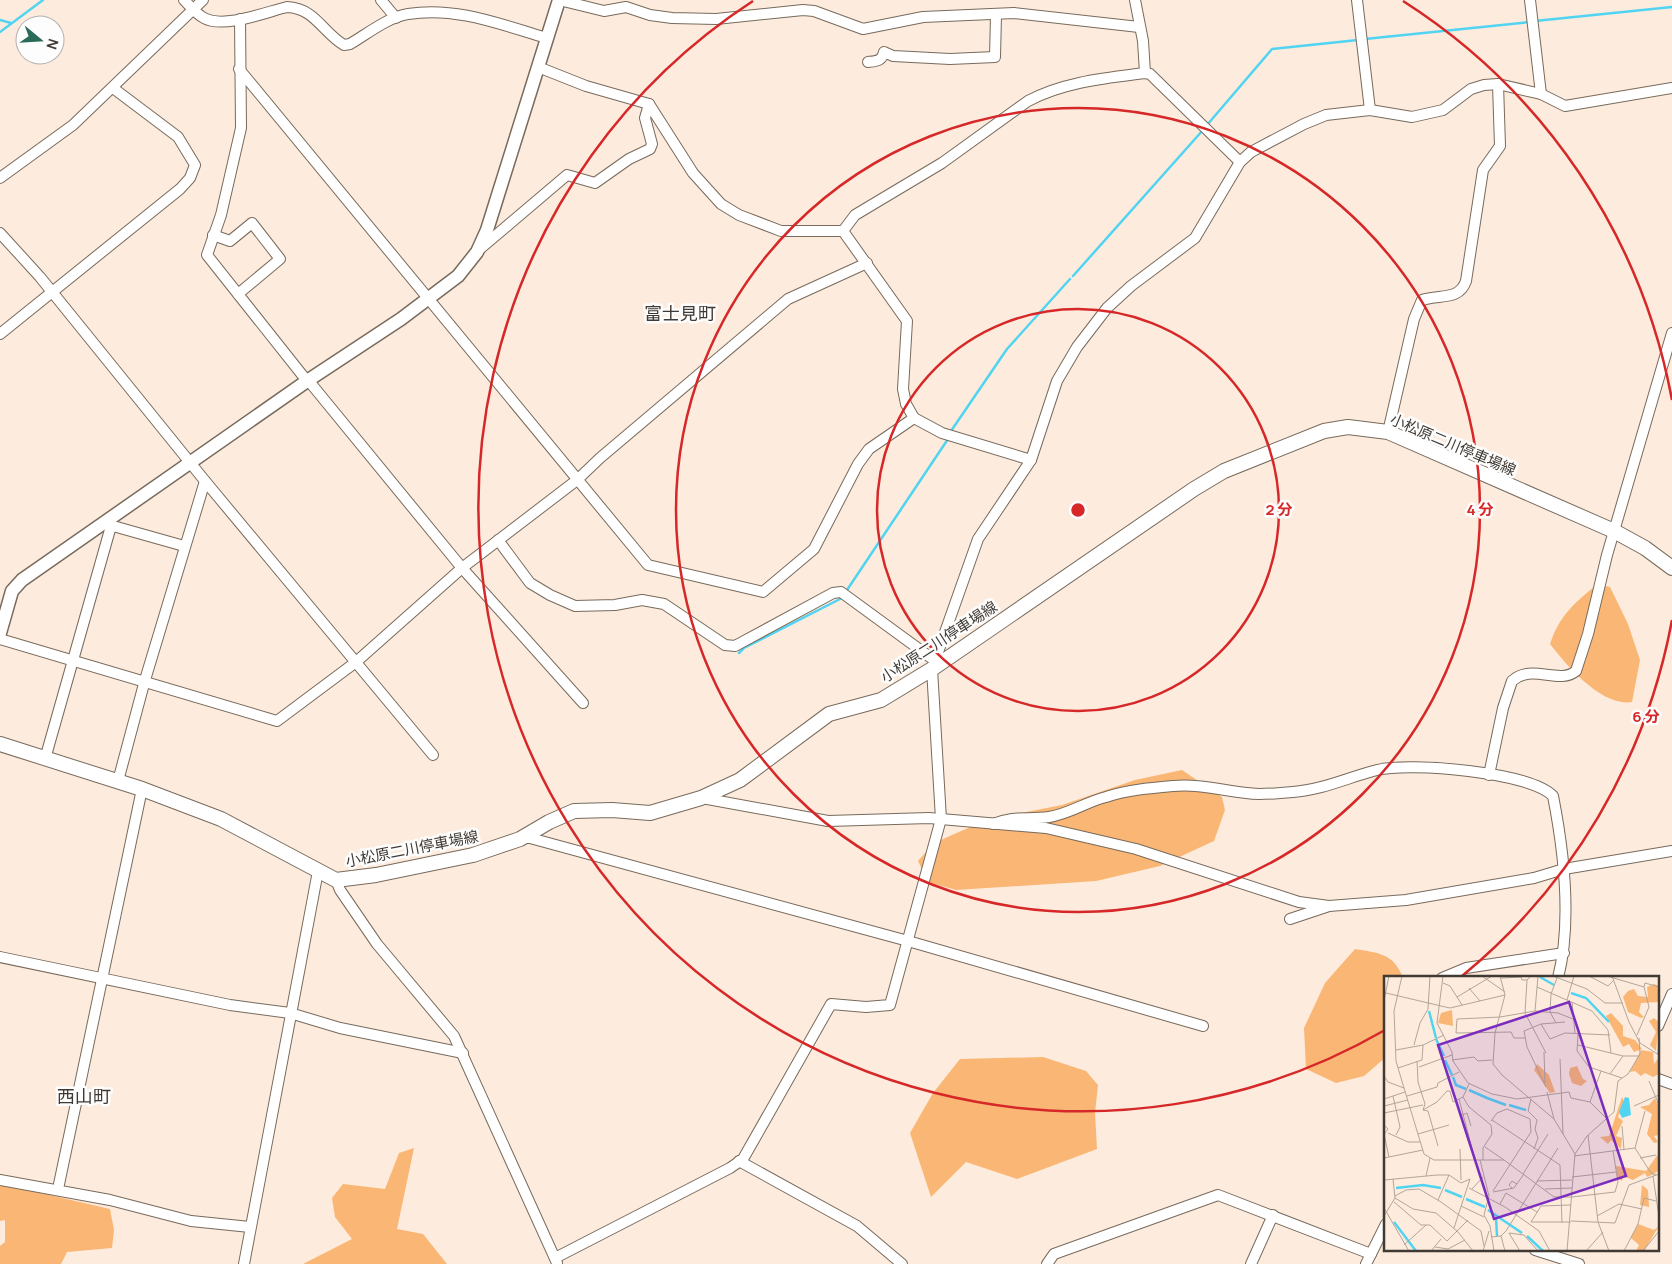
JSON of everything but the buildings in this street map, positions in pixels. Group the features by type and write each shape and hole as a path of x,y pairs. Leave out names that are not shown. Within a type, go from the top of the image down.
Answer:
{"main road":[{"name":"小松原二川停車場線","path":"0,744 142,789 221,819 336,880 376,875 473,855 520,839 549,822 574,811 612,810 650,813 701,798 740,780 830,714 881,700 1224,470 1324,431 1348,427 1388,432 1614,531 1645,548 1672,568"}],"street":[{"path":"184,0 203,18 214,22 240,19 288,7 297,7 311,14 344,45 350,44 396,18 408,14 464,13 548,38"},
{"path":"0,178 73,125 203,0"},
{"path":"381,0 396,18"},
{"path":"477,252 487,230 559,0 604,11 626,7 650,15 672,18 716,19 803,10 814,11 863,29 924,16 996,14 1024,14 1138,27"},
{"path":"1135,0 1138,27 1143,41 1145,73"},
{"path":"1357,0 1370,110"},
{"path":"1530,0 1541,94"},
{"path":"868,62 879,61 884,52 893,56 950,59 995,57 996,14"},
{"path":"240,19 241,128 221,215 206,255 462,568 582,703"},
{"path":"538,67 586,86 649,104 693,173 721,204 739,215 782,231 843,231"},
{"path":"239,69 648,565 763,592 814,549 858,464 869,449 914,418"},
{"path":"843,231 855,216 942,163 1028,100 1040,94 1093,80 1145,73 1150,74 1240,162"},
{"path":"1388,432 1414,319 1422,300 1457,294 1463,290 1466,281 1483,170 1500,146 1498,84"},
{"path":"336,880 340,890 377,944 454,1036 556,1261 739,1161 748,1153 831,1004 866,1007 890,1005 941,819 933,664 978,539 1031,460 1057,381 1066,363 1085,335 1107,308 1131,286 1195,238 1240,162 1251,152 1319,118 1339,112 1370,110 1412,117 1443,110 1471,90 1498,84 1541,94 1565,106 1672,88"},
{"path":"0,334 180,189 190,178 195,165 178,137 113,88"},
{"path":"0,633 12,591 22,580 107,524 307,380 458,276 477,252 567,175 595,183 629,159 650,149 652,144 645,118 649,104"},
{"path":"213,236 230,241 252,223 280,259 238,294"},
{"path":"843,231 867,262 907,321 903,389 906,404 914,418 942,433 1031,460"},
{"path":"0,233 40,277 205,481 433,754"},
{"path":"0,638 145,680 274,722 356,662 462,568 578,480 600,458 788,299 867,262"},
{"path":"1489,775 1503,708 1512,680 1523,674 1562,676 1576,671 1588,634 1614,531 1672,334"},
{"path":"118,781 145,680 205,481"},
{"path":"107,524 184,546"},
{"path":"45,759 107,524"},
{"path":"498,540 530,582 550,595 575,606 615,605 642,600 664,604 725,645 735,646 833,593 841,592 933,664"},
{"path":"993,824 1010,817 1049,817 1079,808 1105,797 1132,791 1175,786 1201,786 1258,794 1314,789 1377,770 1398,767 1430,768 1515,779 1546,789 1553,796 1564,869 1564,953 1558,976"},
{"path":"58,1189 142,789"},
{"path":"701,798 828,821 941,819 1046,828 1136,849 1299,902 1329,906 1406,900 1534,878 1564,869 1672,850"},
{"path":"520,839 530,838 908,941 1203,1026"},
{"path":"244,1264 318,871"},
{"path":"1290,919 1329,906"},
{"path":"1447,976 1466,968 1564,953"},
{"path":"0,957 230,1005 290,1013 340,1028 463,1053"},
{"path":"1660,1021 1672,994"},
{"path":"1660,1079 1672,1084"},
{"path":"739,1161 857,1226 902,1264"},
{"path":"0,1180 58,1189 110,1200 190,1221 250,1227"},
{"path":"1047,1264 1054,1254 1218,1195 1371,1254"},
{"path":"1251,1264 1273,1215"},
{"path":"1366,1264 1384,1228"},
{"path":"1541,1252 1580,1264"}],"shaded area":[{"path":"1598,584 1610,587 1628,624 1640,660 1632,702 1621,702 1597,692 1566,663 1550,644 1563,617 1582,597"},
{"path":"1182,770 1222,797 1225,810 1214,841 1160,866 1096,881 956,890 928,882 918,861 934,843 986,820 1062,805 1135,780"},
{"path":"1355,949 1378,953 1390,959 1395,963 1402,976 1384,976 1384,1059 1364,1076 1336,1083 1306,1069 1304,1028 1325,983"},
{"path":"1043,1057 1086,1071 1098,1085 1095,1113 1097,1149 1017,1179 966,1162 931,1197 910,1133 933,1093 960,1059"},
{"path":"414,1148 397,1229 423,1234 447,1264 303,1264 352,1239 335,1217 332,1198 343,1184 385,1189 399,1153"},
{"path":"2,1184 110,1209 114,1230 112,1248 67,1252 61,1264 0,1264 0,1246 5,1242 5,1220 0,1221 0,1186"}],"waterway":[{"path":"0,32 43,0"},
{"path":"1535,21 1672,7"},
{"path":"0,20 11,23"},
{"path":"1365,39 1530,22"},
{"path":"1207,125 1272,49 1358,40"},
{"path":"1073,276 1203,130"},
{"path":"951,431 1007,349 1070,279"},
{"path":"847,590 948,439"},
{"path":"739,653 744,648 840,599"}],"district":[{"name":"富士見町","path":"680,314"},
{"name":"西山町","path":"84,1097"}]}
